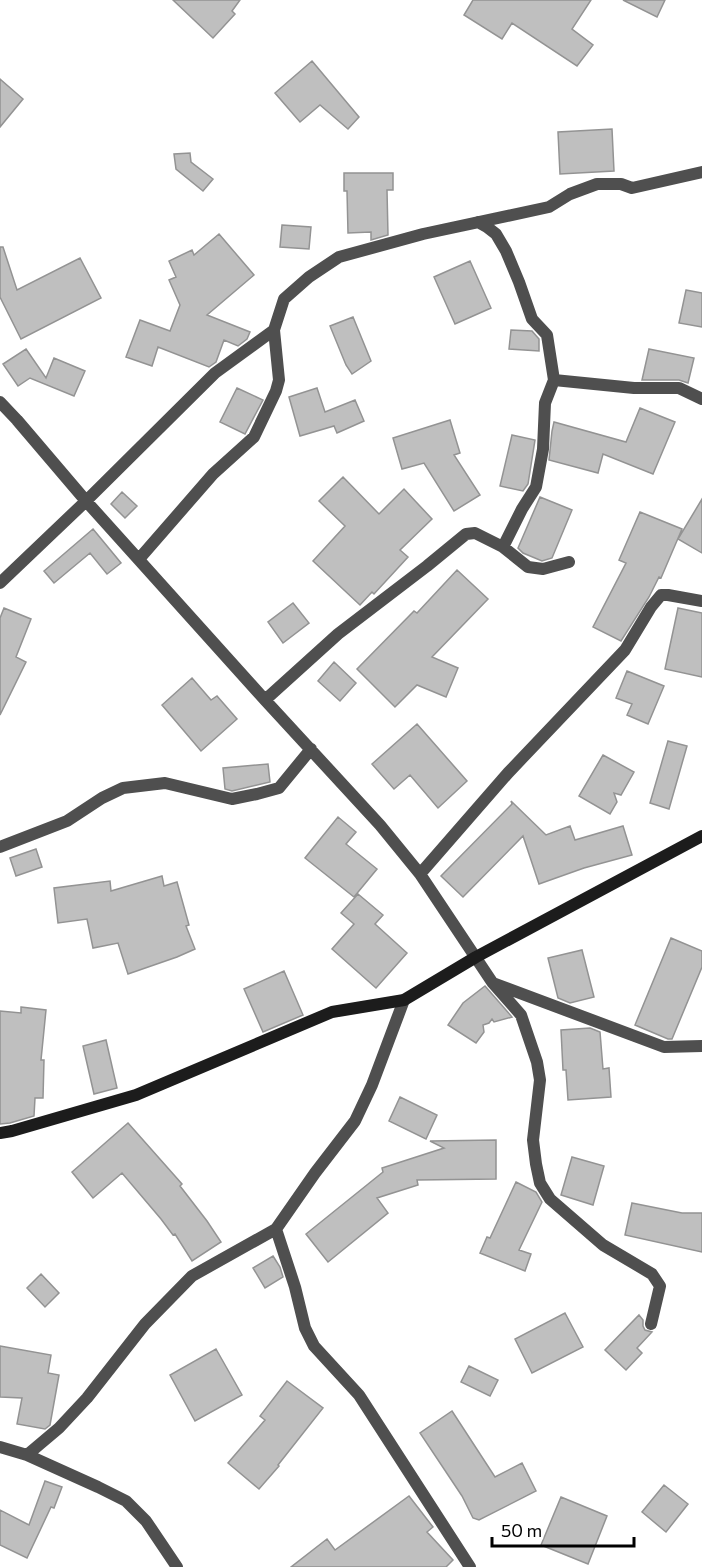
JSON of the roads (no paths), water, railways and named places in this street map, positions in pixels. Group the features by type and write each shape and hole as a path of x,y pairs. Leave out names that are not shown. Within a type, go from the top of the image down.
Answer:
{"street":[{"path":"139,559 213,474 254,437 279,380 274,330 284,299 309,277 339,257 423,234 549,207 570,194 597,184 621,184 632,188 702,172"},
{"path":"478,222 495,234 506,251 532,319 547,335 554,380 545,403 543,449 536,487 503,547"},
{"path":"0,583 215,373 274,330"},
{"path":"554,380 634,388 679,388 702,399"},
{"path":"0,402 86,501 380,825 420,874 492,982 520,1016 537,1062 540,1080 534,1140 540,1183 550,1199 603,1245 652,1274 660,1286 651,1324"},
{"path":"265,700 338,634 466,534 475,533 503,547 528,567 543,569 569,562"},
{"path":"420,874 508,773 625,651 651,607 661,595 702,601"},
{"path":"0,847 67,821 102,798 123,788 165,783 232,799 279,788 311,749"},
{"path":"0,1133 136,1095 332,1012 404,1000 476,957 702,836"},
{"path":"492,982 664,1047 702,1046"},
{"path":"27,1455 59,1428 87,1398 145,1324 192,1276 276,1229 355,1121 372,1085 404,1000"},
{"path":"276,1229 296,1287 305,1328 314,1346 359,1395 470,1567"},
{"path":"0,1447 27,1455 126,1501 146,1521 177,1567"}]}
